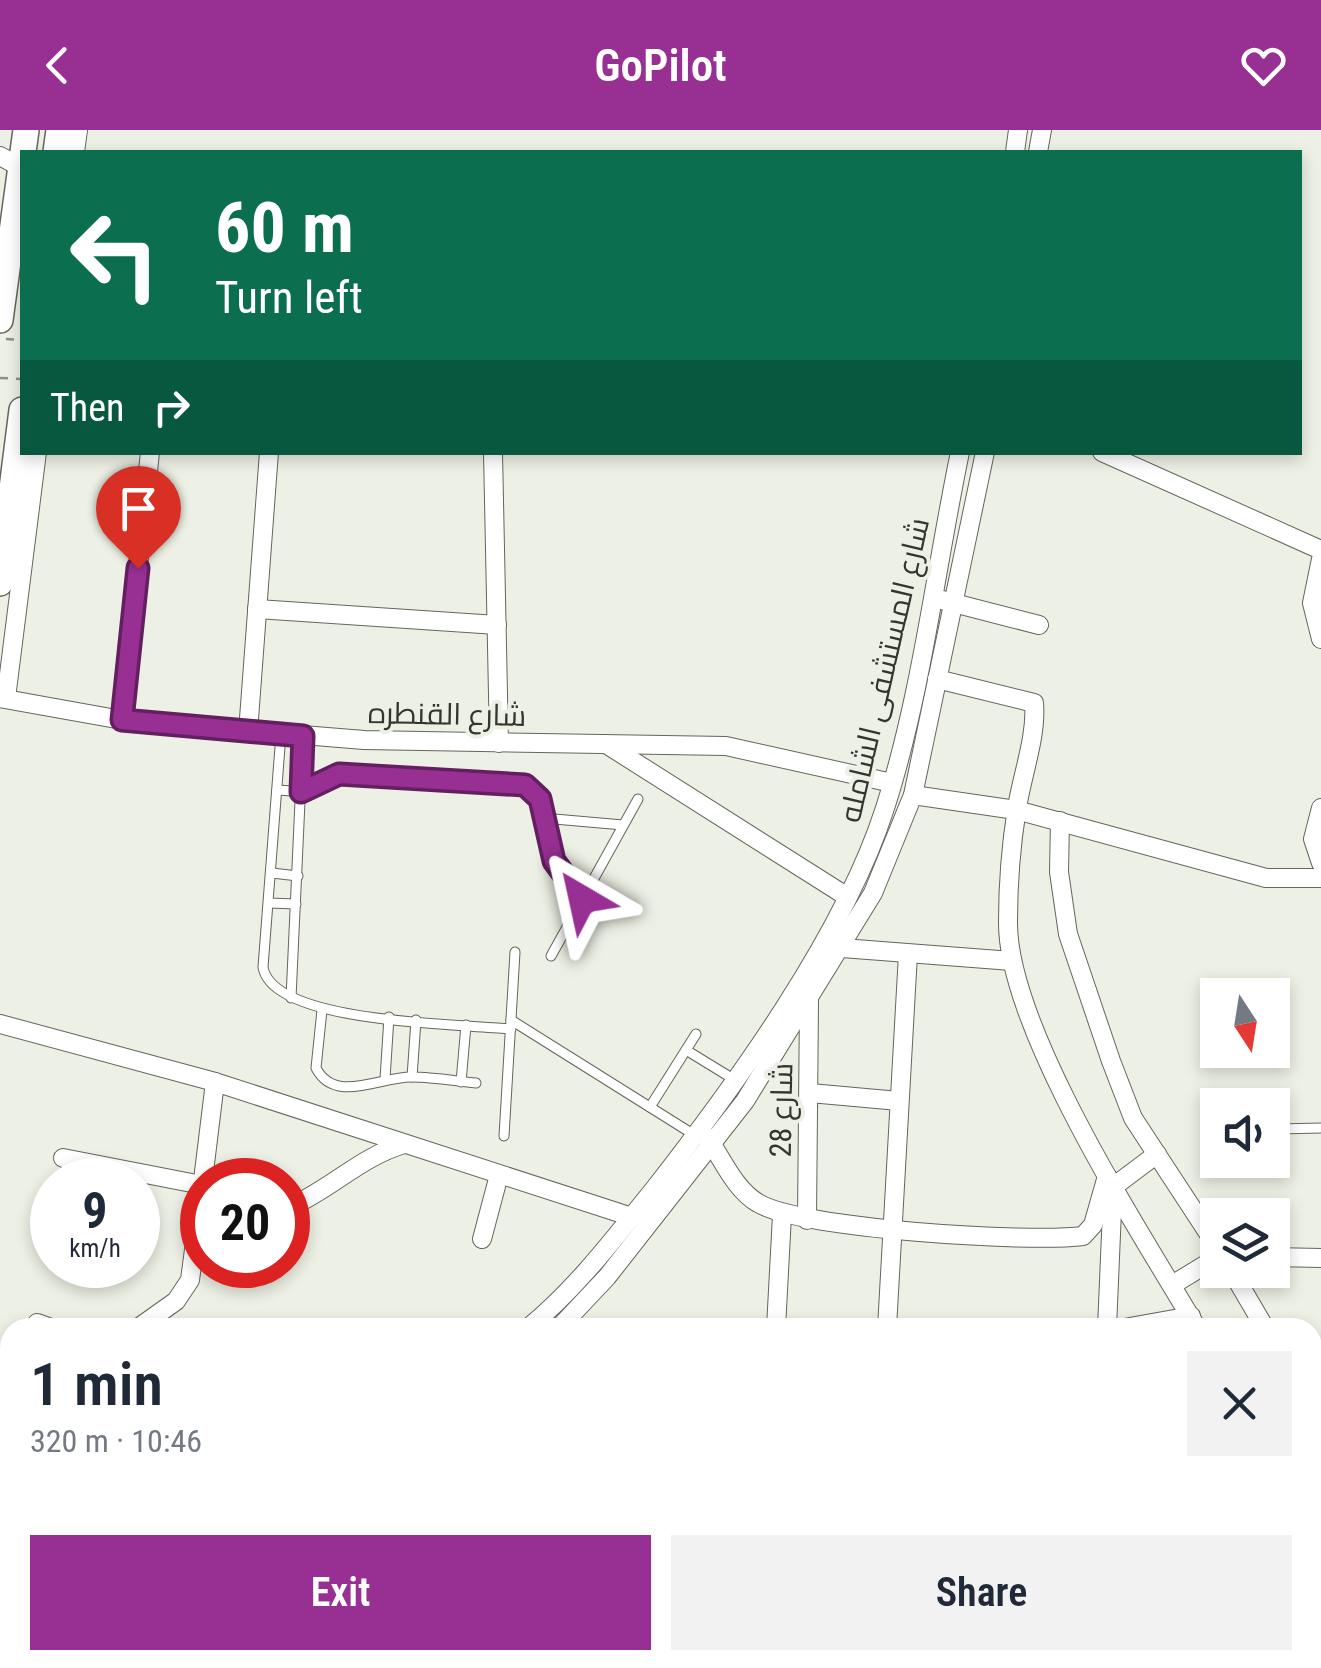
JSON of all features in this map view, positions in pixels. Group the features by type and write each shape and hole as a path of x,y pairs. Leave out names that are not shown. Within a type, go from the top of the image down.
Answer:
{"main road":[{"path":"0,320 10,162 26,130"},
{"path":"0,583 24,455"}],"street":[{"path":"3,698 25,455"},
{"path":"122,720 150,455"},
{"path":"248,732 269,455"},
{"path":"493,455 499,743"},
{"name":"شارع المستشفى الشامله","path":"539,1318 632,1217 735,1080 846,896 871,846 892,782 959,455"},
{"name":"شارع المستشفى الشامله","path":"568,1318 607,1277 712,1145 842,948 873,894 913,794 984,455"},
{"path":"1109,455 1321,550"},
{"path":"1321,558 1312,603 1321,639"},
{"path":"930,596 1038,625"},
{"path":"257,609 497,625"},
{"path":"937,679 1034,703 1016,810 1008,924 1012,961 1051,1065 1110,1181 1192,1318"},
{"name":"شارع القنطره","path":"3,698 122,720 303,736 499,743 696,744 762,751 892,782"},
{"path":"606,744 846,896"},
{"path":"913,794 1016,810 1250,875 1321,878"},
{"path":"1321,808 1313,846 1321,863"},
{"path":"1060,822 1059,872 1068,934 1133,1118 1200,1220"},
{"path":"842,948 1012,961"},
{"path":"888,1318 908,954"},
{"name":"شارع 28","path":"807,1220 808,1000"},
{"path":"0,1024 215,1082 632,1217"},
{"path":"206,1158 215,1082"},
{"path":"810,1093 900,1101"},
{"path":"698,1132 754,1201 782,1215 931,1232 1083,1236 1093,1224 1110,1181 1157,1154"},
{"path":"310,1198 367,1158 405,1144"},
{"path":"482,1239 499,1175"},
{"path":"1106,1318 1110,1181"},
{"path":"777,1318 782,1215"},
{"path":"1290,1257 1321,1258"},
{"path":"1172,1285 1200,1269"},
{"path":"150,1318 185,1288"},
{"path":"1242,1288 1259,1318"}],"lane":[{"path":"281,734 263,966 267,981 290,998 322,1010 466,1024 511,1024 698,1132"},
{"path":"290,998 303,736"},
{"path":"278,790 301,792 339,774 525,785 540,799 554,861 582,899"},
{"path":"551,956 638,799"},
{"path":"542,818 623,825"},
{"path":"275,822 300,824"},
{"path":"272,873 298,876"},
{"path":"269,903 296,904"},
{"path":"504,1136 515,952"},
{"path":"322,1010 318,1074 352,1088 412,1077 476,1083"},
{"path":"385,1080 389,1017"},
{"path":"412,1077 416,1020"},
{"path":"460,1082 466,1024"},
{"path":"650,1107 696,1034"},
{"path":"686,1050 735,1080"},
{"path":"1290,1128 1321,1128"}],"route":[{"path":"138,568 122,720 303,736 301,792 339,774 531,787 542,805 543,826 554,861 582,899"}]}
